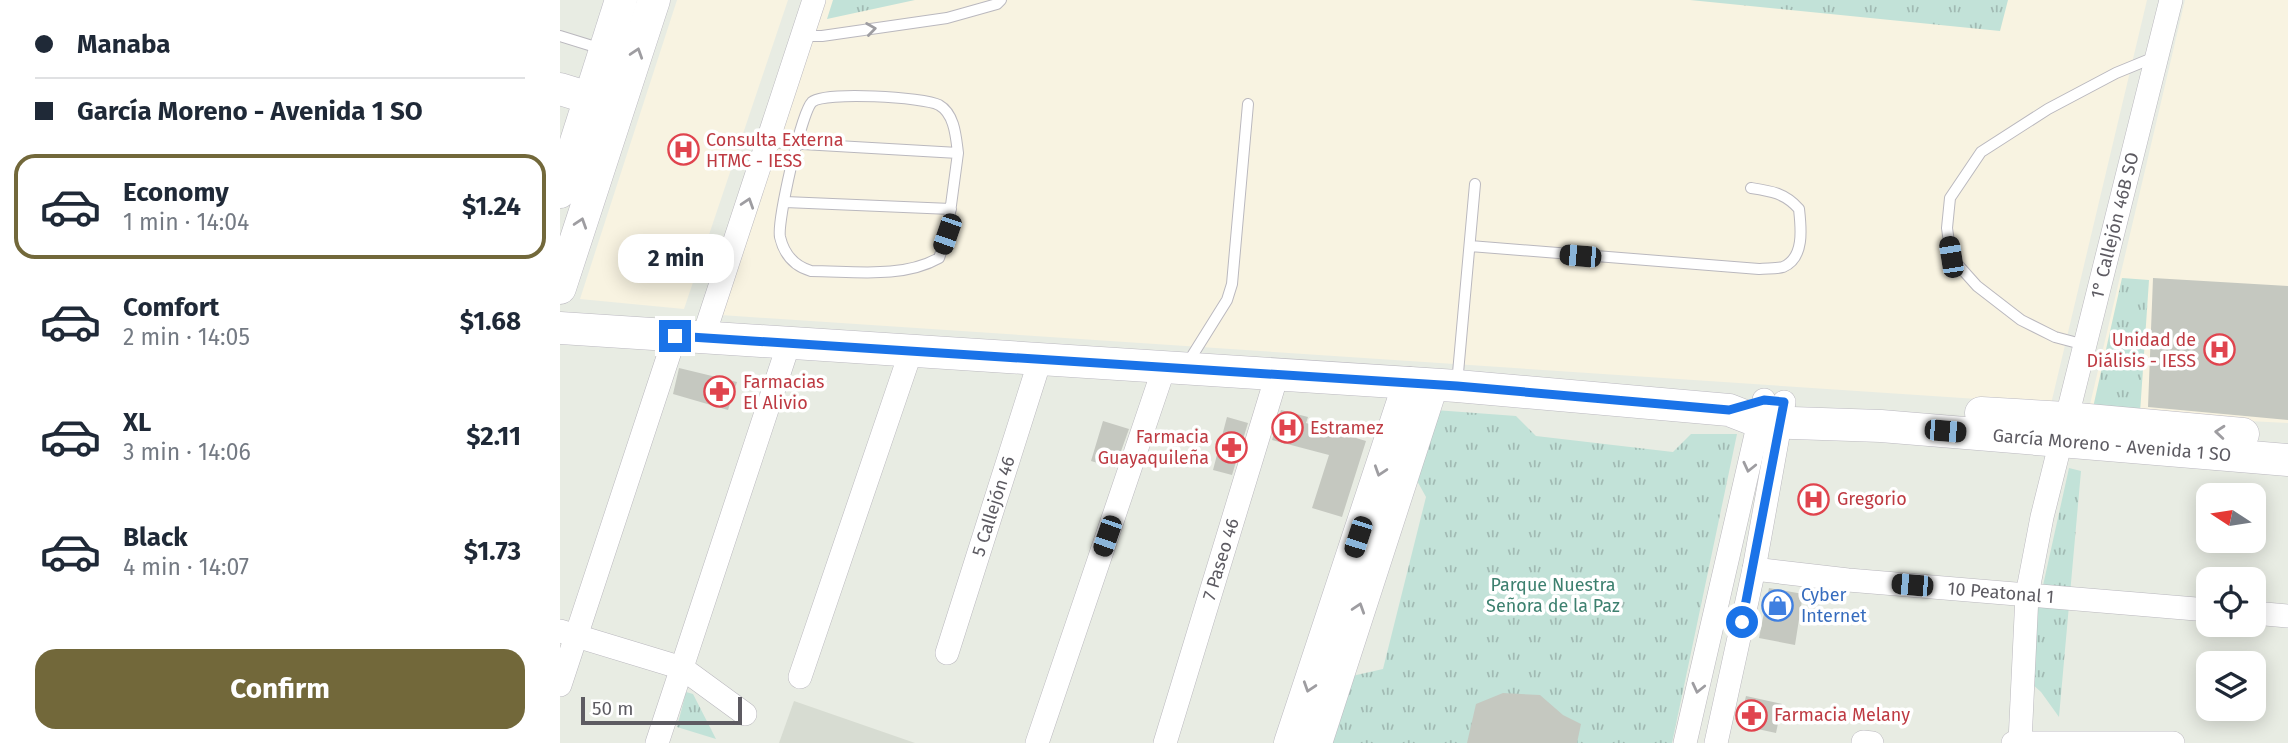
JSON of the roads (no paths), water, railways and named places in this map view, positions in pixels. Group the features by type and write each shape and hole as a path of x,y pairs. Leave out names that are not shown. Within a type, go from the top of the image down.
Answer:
{"street":[{"path":"560,288 605,102 604,50 621,0"},
{"path":"560,192 654,0"},
{"path":"560,685 568,634 768,142 814,0"},
{"name":"1° Callejón 46B SO","path":"2016,742 2027,595 2042,517 2171,0"},
{"path":"560,89 605,102"},
{"name":"García Moreno - Avenida 1 SO","path":"560,328 1433,385 1729,410 2063,430 2288,439"},
{"path":"657,743 789,343"},
{"path":"800,677 911,351"},
{"name":"5 Callejón 46","path":"947,653 1040,359"},
{"path":"1037,743 1174,368"},
{"name":"7 Paseo 46","path":"1165,743 1277,375"},
{"path":"1290,743 1433,385"},
{"path":"1316,743 1433,385"},
{"path":"1716,743 1754,569 1772,411"},
{"path":"1685,743 1772,411"},
{"name":"García Moreno - Avenida 1 SO","path":"2063,430 2288,460"},
{"name":"10 Peatonal 1","path":"1754,569 1848,580 2196,609"},
{"path":"2266,615 2288,616"},
{"path":"568,634 682,668 744,714"},
{"path":"1863,742 1872,743"},
{"path":"2016,742 2173,743"}],"lane":[{"path":"803,36 822,36 947,18 997,4 1001,0"},
{"path":"560,36 604,50"},
{"path":"2085,345 2055,337 2021,320 1977,286 1951,257 1947,228 1950,198 1981,152 2048,109 2116,73 2159,55"},
{"path":"848,95 915,99 940,105 950,118 955,131 958,153 947,234 939,258 925,266 902,271 811,271 800,268 784,248 780,234 796,145 811,103 820,97 848,95"},
{"path":"1174,368 1227,300 1232,284 1248,104"},
{"path":"768,142 958,153"},
{"path":"1433,385 1470,246 1475,184"},
{"path":"1470,246 1759,269 1783,267 1794,259 1800,244 1799,209 1779,192 1751,188"},
{"path":"785,202 951,209"}],"place":[{"name":"Consulta Externa HTMC - IESS","path":"683,150"},
{"name":"Unidad de Diálisis - IESS","path":"2219,350"},
{"name":"Farmacias El Alivio","path":"720,392"},
{"name":"Estramez","path":"1287,428"},
{"name":"Farmacia Guayaquileña","path":"1232,447"},
{"name":"Gregorio","path":"1814,499"},
{"name":"Cyber Internet","path":"1778,605"},
{"name":"Farmacia Melany","path":"1751,715"}],"park label":[{"name":"Parque Nuestra Señora de la Paz","path":"1553,595"}]}
